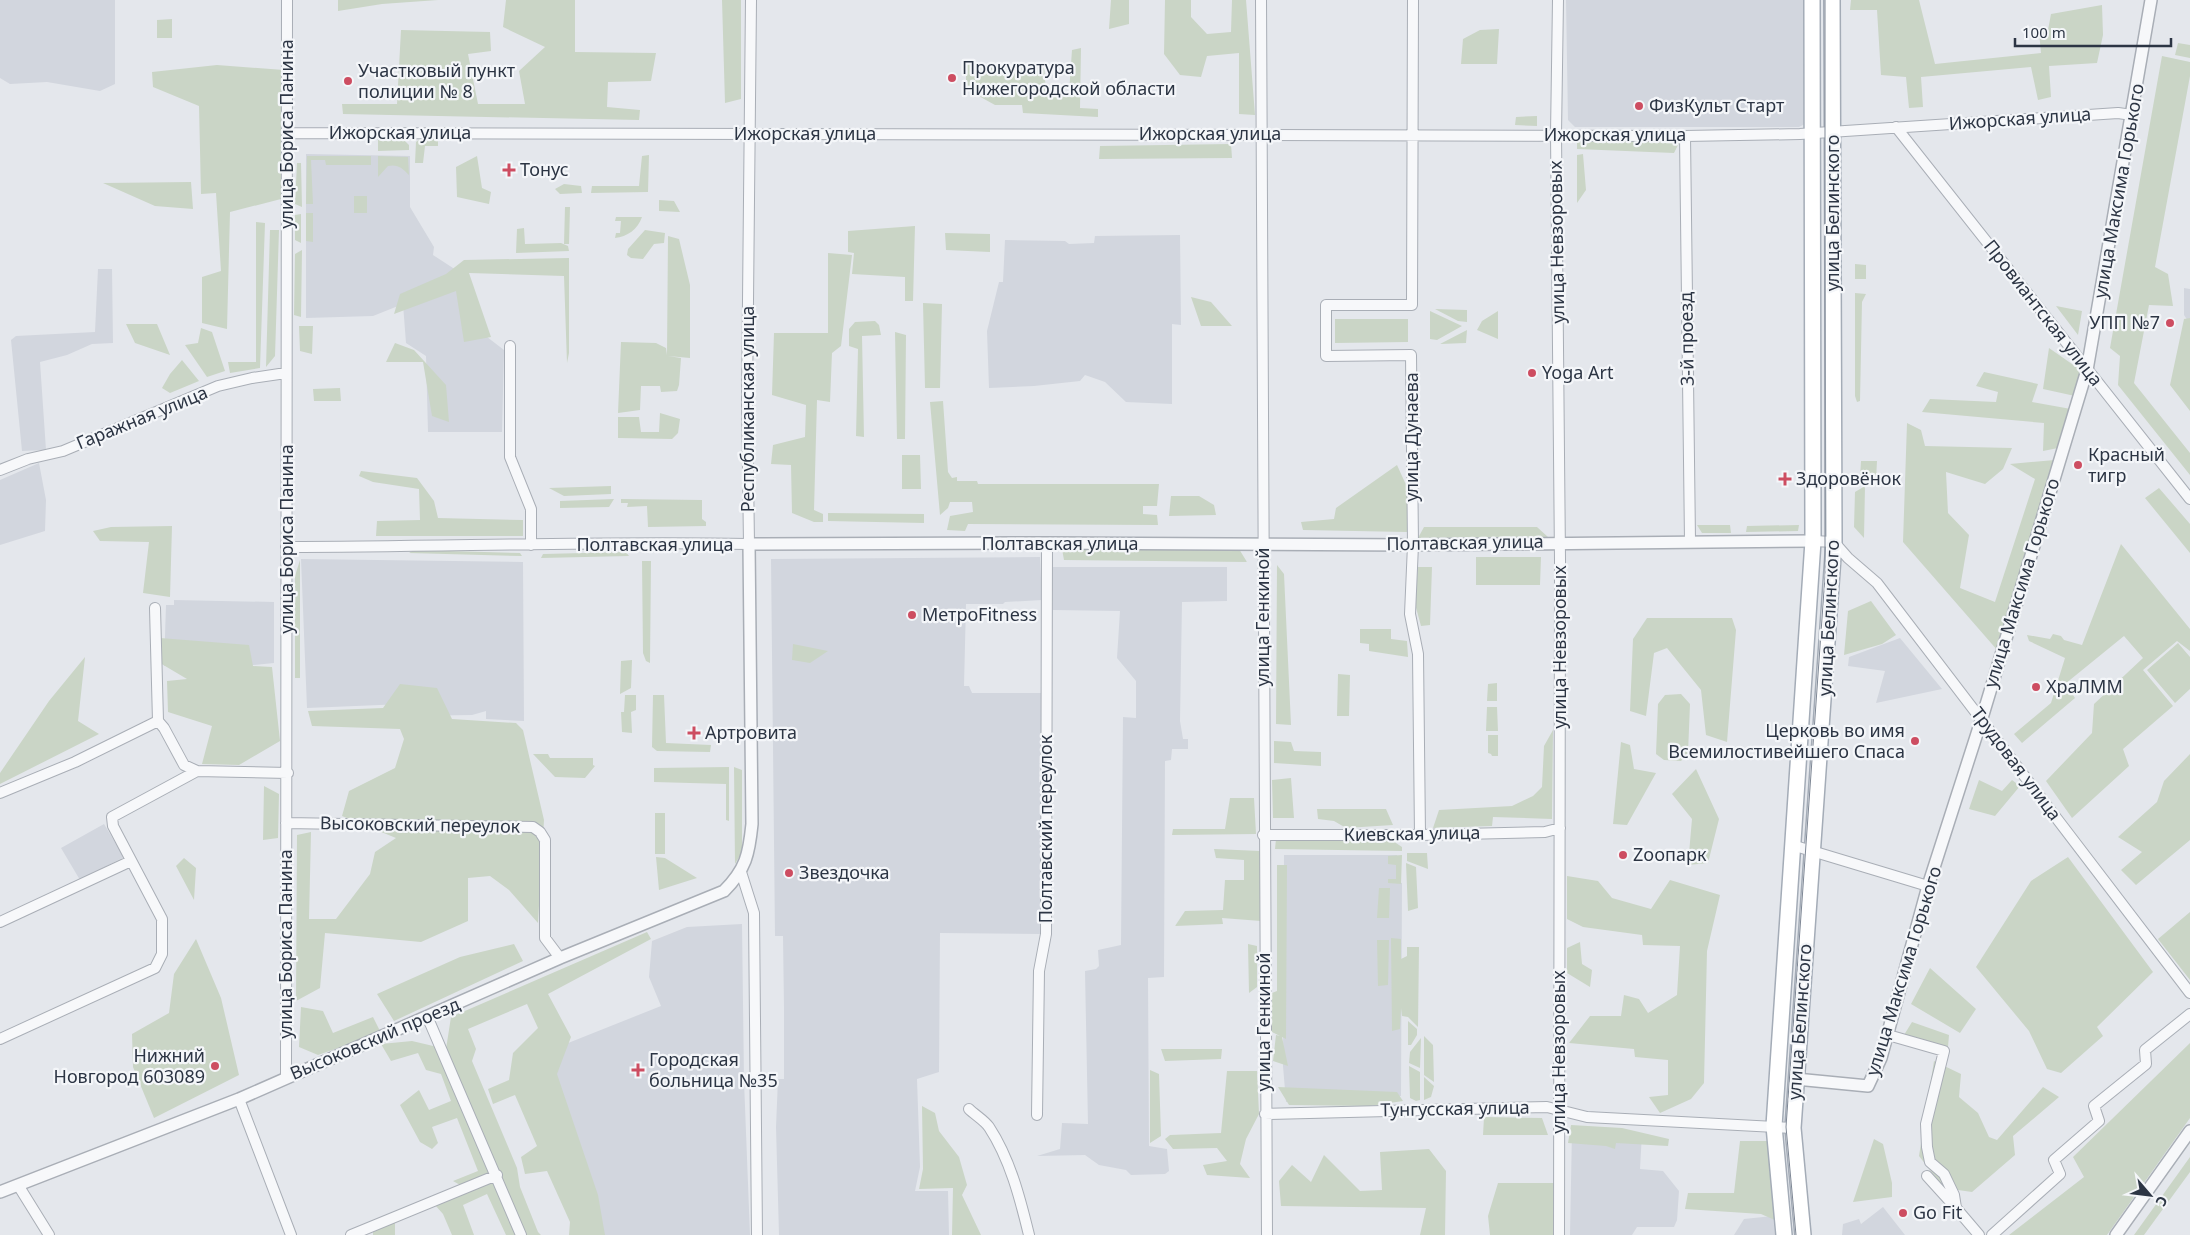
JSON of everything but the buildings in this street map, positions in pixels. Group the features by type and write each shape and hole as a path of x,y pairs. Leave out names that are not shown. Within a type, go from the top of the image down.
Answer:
{"main road":[{"name":"улица Белинского","path":"1784,1235 1774,1126 1813,541 1812,0"},
{"name":"улица Белинского","path":"1803,1235 1793,1128 1834,542 1832,0"}],"street":[{"name":"улица Бориса Панина","path":"286,1078 286,823 288,773 286,547 286,373 288,322 286,217 288,133 287,0"},
{"name":"Республиканская улица","path":"741,872 749,850 752,824 747,392 751,0"},
{"name":"улица Генкиной","path":"1260,0 1266,1235"},
{"name":"улица Дунаева","path":"1413,0 1412,305 1326,305 1326,356 1411,355 1412,545 1410,614 1418,654 1420,835"},
{"name":"улица Невзоровых","path":"1558,0 1556,134 1560,542 1559,1235"},
{"name":"улица Максима Горького","path":"1796,1080 1868,1086 1888,1035 1928,886 1982,718 2087,370 2151,0"},
{"name":"Ижорская улица","path":"288,133 1556,134 1685,136 1813,133 2118,113 2132,114"},
{"name":"Провиантская улица","path":"1896,127 2190,499"},
{"name":"3-й проезд","path":"1685,136 1690,541"},
{"path":"510,346 510,457 531,509 531,546"},
{"name":"Гаражная улица","path":"0,470 28,459 63,451 218,386 286,373"},
{"name":"Полтавская улица","path":"286,547 531,546 666,542 749,544 1263,543 1412,545 1690,541 1834,542"},
{"name":"Трудовая улица","path":"1834,542 1848,558 1877,583 2190,992"},
{"name":"Полтавский переулок","path":"1037,1115 1039,971 1046,934 1047,543"},
{"path":"155,608 158,721 164,728 184,765 196,771 288,773"},
{"path":"0,794 75,762 158,721"},
{"path":"0,1038 155,968 162,954 162,919 113,826 112,818 196,771"},
{"name":"Высоковский переулок","path":"286,823 532,828 540,832 545,840 545,938 560,958"},
{"name":"Киевская улица","path":"1263,835 1420,835 1545,832 1560,828"},
{"path":"1792,845 1928,886"},
{"path":"0,922 131,861"},
{"path":"741,872 754,913 757,1235"},
{"name":"Высоковский проезд","path":"0,1192 239,1099 560,958 713,896 724,890 741,872"},
{"path":"1992,1235 2060,1174 2054,1160 2099,1121 2094,1106 2146,1064 2146,1050 2190,1014"},
{"path":"427,1016 521,1235"},
{"path":"1888,1035 1944,1051 1926,1124 1927,1147 1930,1162 1944,1174 1954,1195 1956,1208"},
{"path":"239,1099 291,1235"},
{"name":"Тунгусская улица","path":"1265,1114 1547,1107 1587,1117 1793,1128"},
{"path":"969,1109 988,1126 1003,1154 1020,1197 1029,1235"},
{"path":"2116,1235 2190,1131"},
{"path":"351,1235 496,1175"},
{"path":"1927,1176 1979,1235"},
{"path":"18,1185 49,1235"}],"shaded area":[{"path":"0,0 115,0 115,84 100,91 47,82 10,84 0,78"},
{"path":"1566,0 1809,0 1805,124 1799,127 1575,127 1568,120"},
{"path":"306,154 410,156 410,207 434,247 433,255 453,268 462,279 478,330 504,350 502,432 428,432 426,356 406,343 403,304 373,316 306,318"},
{"path":"1180,235 1181,325 1172,324 1172,404 1126,402 1105,382 1085,375 1080,381 989,388 987,331 999,282 1003,282 1005,240 1065,241 1069,244 1094,243 1095,236"},
{"path":"98,269 112,269 113,343 92,344 67,355 40,362 46,450 22,451 11,340 16,336 95,332"},
{"path":"2184,288 2190,289 2190,324 2184,315"},
{"path":"39,463 46,500 45,531 0,545 0,480"},
{"path":"1040,557 1042,600 1005,602 1003,604 966,604 964,686 969,686 972,693 1043,693 1039,782 1042,783 1040,934 940,933 939,1072 917,1079 920,1167 915,1191 948,1191 949,1235 779,1235 776,1127 778,1079 784,1079 784,1008 783,936 775,936 771,559"},
{"path":"301,559 523,562 524,721 486,719 486,711 472,715 404,716 404,704 307,708"},
{"path":"1053,567 1227,567 1227,601 1182,602 1180,721 1183,739 1188,739 1188,749 1172,749 1171,760 1165,761 1164,977 1148,978 1149,1146 1167,1149 1169,1171 1165,1174 1131,1175 1126,1170 1099,1165 1085,1155 1037,1156 1060,1149 1062,1123 1088,1124 1085,971 1096,969 1099,966 1098,950 1121,945 1123,717 1136,718 1136,681 1117,658 1120,611 1053,610"},
{"path":"174,600 274,602 274,663 243,666 164,666 166,605 174,605"},
{"path":"1900,638 1942,689 1876,703 1885,671 1848,666 1849,657"},
{"path":"104,824 124,857 80,880 61,848"},
{"path":"1284,855 1397,855 1396,882 1402,883 1401,1096 1286,1102 1283,1066"},
{"name":"Городская больница №35","path":"742,924 744,1081 750,1235 597,1235 528,1059 661,1006 649,977 652,941 687,927"},
{"path":"1572,1130 1642,1133 1640,1169 1663,1171 1679,1191 1677,1220 1674,1227 1637,1227 1632,1235 1570,1235"},
{"path":"1883,1207 1905,1235 1842,1235 1843,1224 1859,1219 1861,1224"},
{"path":"1773,1216 1775,1235 1734,1235 1744,1219"}],"green space":[{"path":"338,0 438,0 382,4 338,11"},
{"path":"506,0 575,0 575,52 656,53 651,81 608,82 607,107 640,110 639,120 343,114 342,104 397,104 401,30 490,32 491,51 468,54 478,104 525,104 519,71 545,47 503,27"},
{"path":"722,0 741,0 741,99 725,103"},
{"path":"1111,0 1129,0 1129,24 1109,29"},
{"path":"1165,0 1191,0 1191,17 1207,34 1231,32 1232,0 1246,0 1255,115 1239,114 1239,53 1207,56 1201,77 1180,75 1164,54"},
{"path":"1851,0 1919,0 1935,64 2041,53 2039,32 2048,30 2051,14 2102,5 2103,35 2097,63 2049,66 2051,97 2038,100 2031,67 1921,77 1923,107 1909,108 1906,77 1881,75 1877,10 1850,10"},
{"path":"172,19 172,38 157,38 157,20"},
{"path":"1499,29 1497,64 1461,64 1463,39 1480,30"},
{"path":"2178,43 2190,45 2190,58 2175,55"},
{"path":"1081,48 1080,108 1098,109 1098,117 1023,113 1022,105 995,105 966,89 966,64 1020,67 1021,64 1044,64 1046,93 1069,93 1072,50"},
{"path":"2162,56 2190,62 2190,76 2155,267 2168,274 2173,306 2149,305 2134,383 2190,453 2190,475 2118,385 2120,356 2110,348"},
{"path":"217,65 284,70 281,199 230,212 227,329 202,323 202,277 221,271 216,193 201,194 199,106 153,87 152,72"},
{"path":"1537,116 1537,126 1515,125 1516,117"},
{"path":"438,137 438,146 425,146 423,163 415,163 416,142 421,138"},
{"path":"384,138 403,139 409,145 409,150 378,151 378,140"},
{"path":"1577,141 1680,141 1674,153 1577,149"},
{"path":"1231,144 1232,158 1099,159 1100,146"},
{"path":"1583,154 1586,190 1577,203 1577,155"},
{"path":"649,155 648,192 591,193 592,186 639,186 642,156"},
{"path":"307,156 371,156 371,165 326,165 325,160 311,160 313,204 306,204"},
{"path":"378,156 408,157 409,175 400,167 388,166 378,177"},
{"path":"477,156 482,188 491,192 489,204 457,197 456,167"},
{"path":"297,163 301,163 302,207 295,204"},
{"path":"191,182 193,209 155,206 103,183"},
{"path":"564,184 581,186 582,193 560,194 555,189"},
{"path":"354,196 367,196 367,213 354,213"},
{"path":"659,200 674,201 680,212 659,211"},
{"path":"565,207 570,207 569,244 564,244"},
{"path":"306,213 313,213 313,242 306,241"},
{"path":"301,214 301,243 295,240 295,215"},
{"path":"616,217 642,217 632,232 615,238 616,233 620,233 621,221 615,221"},
{"path":"256,222 265,223 260,368 230,373 228,362 256,362"},
{"path":"915,226 913,301 905,301 905,277 852,274 854,253 848,252 848,231"},
{"path":"524,228 525,244 561,243 568,246 569,251 516,253 517,229"},
{"path":"270,230 279,230 275,356 266,367"},
{"path":"645,230 665,233 664,243 654,244 643,259 631,258 627,255 628,249"},
{"path":"945,233 990,234 990,252 946,250"},
{"path":"668,236 679,239 690,285 690,358 668,356 681,358 677,391 661,392 660,386 641,386 640,410 618,413 621,342 656,343 666,348 667,355"},
{"path":"302,250 301,317 294,315 295,254"},
{"path":"828,253 852,255 841,346 832,353 830,402 817,400 814,510 823,514 823,522 814,522 792,513 791,465 771,464 773,445 805,437 806,405 772,395 774,333 828,333"},
{"path":"569,258 569,353 567,363 564,276 469,273 491,337 464,342 456,291 394,314 400,294 446,274 464,260"},
{"path":"1855,264 1866,265 1866,279 1855,279"},
{"path":"1855,293 1866,294 1862,302 1860,401 1857,402 1855,396"},
{"path":"1191,297 1211,302 1232,326 1201,326"},
{"path":"923,303 942,304 940,388 925,388"},
{"path":"2056,306 2082,311 2078,335"},
{"path":"1435,309 1467,310 1467,322 1458,321"},
{"path":"1430,311 1462,326 1437,340 1430,339"},
{"path":"1498,311 1498,339 1477,330 1482,321"},
{"path":"2190,318 2190,411 2170,385 2184,319"},
{"path":"1335,319 1408,319 1408,342 1335,343"},
{"path":"875,321 879,325 881,335 862,336 864,437 856,436 858,349 849,346 849,329 855,322"},
{"path":"126,324 157,324 170,355 135,343"},
{"path":"299,326 313,326 312,354 300,351"},
{"path":"201,328 212,332 225,371 207,377 185,345 198,343"},
{"path":"1467,330 1466,343 1440,344"},
{"path":"895,332 906,335 905,439 897,439"},
{"path":"395,343 414,350 446,385 449,422 432,416 423,362 386,362"},
{"path":"2049,348 2082,371 2075,396 2043,389"},
{"path":"182,360 199,381 170,393 162,388 170,374"},
{"path":"1984,372 2038,384 2032,402 2071,409 2058,448 2043,451 2044,423 1922,412 1930,399 1996,402 1998,392 1976,386"},
{"path":"340,388 341,401 314,401 313,389"},
{"path":"943,401 948,472 952,478 957,477 957,481 977,481 978,484 1159,484 1157,506 1143,506 1143,514 1157,515 1158,525 968,524 965,531 947,530 950,516 973,512 972,502 950,502 948,508 940,515 930,402"},
{"path":"660,413 680,419 678,433 672,439 618,438 618,417 639,417 641,432 659,432"},
{"path":"1907,423 1921,430 1925,446 2012,448 2003,469 1985,484 1946,472 1948,513 1969,535 1960,588 1995,602 2035,479 2010,464 2055,460 1998,651 1903,542"},
{"path":"902,455 920,455 921,489 902,489"},
{"path":"1861,461 1877,461 1876,480 1860,478"},
{"path":"1397,465 1407,487 1407,532 1303,530 1301,522 1334,519 1336,508"},
{"path":"361,471 417,478 434,501 438,518 523,520 523,536 376,536 377,521 420,520 419,489 373,482 359,476"},
{"path":"611,486 611,494 564,496 549,488"},
{"path":"1865,486 1864,538 1854,527 1855,492"},
{"path":"2159,488 2190,524 2190,553 2145,498"},
{"path":"1171,496 1199,496 1214,505 1216,515 1169,516"},
{"path":"614,499 609,507 560,508 560,501"},
{"path":"621,499 702,500 702,519 706,522 706,526 648,527 647,506 627,507 628,503 621,503"},
{"path":"828,513 924,514 924,523 828,521"},
{"path":"1697,525 1730,525 1731,533 1702,533"},
{"path":"1799,525 1798,531 1746,532 1747,526"},
{"path":"172,526 170,597 143,593 149,542 100,541 93,531 111,527"},
{"path":"1424,527 1537,527 1548,537 1418,538"},
{"path":"2121,544 2190,629 2190,651 2177,641 2143,670 2173,706 2123,749 2129,766 2072,818 2046,781 2092,733 2094,704 2143,658 2124,636 2065,684 2075,698 2022,743 2014,734 2051,703 2065,658 2029,641 2027,635 2050,639 2053,634 2061,636 2064,640 2082,645"},
{"path":"1062,549 1239,549 1247,562 1064,560"},
{"path":"414,550 520,553 522,556 409,553"},
{"path":"626,552 629,556 541,558 543,554"},
{"path":"1476,557 1541,557 1540,585 1476,585"},
{"path":"300,560 300,678 295,678 295,576"},
{"path":"642,561 651,561 650,663 646,661 643,653"},
{"path":"1277,565 1284,574 1291,725 1276,724"},
{"path":"1418,567 1432,567 1430,625 1421,626 1415,604"},
{"path":"1871,601 1896,635 1882,644 1844,655 1848,611"},
{"path":"1647,618 1732,618 1736,630 1727,742 1706,735 1701,690 1667,648 1654,653 1646,716 1630,711 1633,639"},
{"path":"1360,629 1391,629 1391,639 1407,641 1408,657 1369,651 1369,644 1360,643"},
{"path":"160,638 249,645 253,666 272,667 280,741 239,765 202,764 212,726 168,712 167,681 187,679 160,663"},
{"path":"2178,643 2190,657 2190,689 2175,703 2147,670"},
{"path":"793,644 828,651 810,663 792,660"},
{"path":"85,657 78,721 99,734 0,784 0,773 49,701"},
{"path":"632,660 631,688 620,694 621,661"},
{"path":"1338,674 1350,675 1349,716 1337,716"},
{"path":"1497,683 1497,701 1487,701 1488,684"},
{"path":"400,684 437,688 452,719 516,723 523,730 544,820 538,923 509,890 490,876 468,878 468,921 421,942 325,933 320,988 296,1001 297,835 311,832 309,919 336,919 370,874 375,852 396,838 342,816 349,791 395,768 404,739 400,729 312,726 308,711 383,708"},
{"path":"1681,694 1690,704 1688,753 1681,761 1664,760 1656,754 1658,704 1665,695"},
{"path":"625,695 636,695 636,710 631,712 632,733 622,732 621,712 624,712"},
{"path":"653,695 664,695 666,743 711,745 710,752 657,751 652,747"},
{"path":"1487,707 1497,707 1498,731 1486,731"},
{"path":"1553,730 1552,819 1493,817 1492,826 1433,828 1439,810 1512,806 1533,796 1542,787 1544,746"},
{"path":"1488,735 1498,735 1498,756 1492,756 1488,753"},
{"path":"1274,741 1291,742 1294,751 1321,752 1321,766 1274,763"},
{"path":"1621,742 1630,745 1634,769 1656,773 1627,825 1613,824"},
{"path":"533,754 548,754 550,758 593,758 593,765 595,766 585,778 555,777"},
{"path":"2190,754 2190,840 2136,885 2121,870 2142,852 2118,837 2157,802 2164,781"},
{"path":"729,767 729,821 726,820 726,784 654,782 654,768"},
{"path":"734,767 742,770 742,852 735,864"},
{"path":"1696,769 1719,819 1708,863 1688,865 1692,819 1672,794"},
{"path":"1291,778 1294,818 1273,818 1272,780"},
{"path":"1979,780 2002,791 2012,780 2020,786 1995,816 1969,809"},
{"path":"264,786 279,794 278,838 263,840"},
{"path":"1230,798 1254,798 1256,834 1172,835 1173,829 1225,829"},
{"path":"1317,809 1386,809 1393,825 1346,828 1334,821 1318,819"},
{"path":"655,813 665,813 665,854 655,854"},
{"path":"1276,839 1393,841 1402,847 1402,851 1275,849"},
{"path":"1214,849 1260,851 1261,921 1222,918 1223,924 1175,926 1185,911 1223,910 1225,880 1244,880 1244,860 1216,858"},
{"path":"1407,853 1427,853 1428,869 1407,861"},
{"path":"1402,855 1401,884 1388,883 1388,879 1396,879 1396,865 1388,864 1388,856"},
{"path":"656,857 665,858 697,878 659,890"},
{"path":"2068,857 2153,972 2097,1027 2103,1036 2061,1073 2047,1069 2029,1031 1976,967 2031,881"},
{"path":"184,858 196,868 194,900 176,866"},
{"path":"1406,863 1416,867 1418,908 1408,911"},
{"path":"1277,865 1287,865 1286,1039 1282,1037 1288,1066 1273,1061 1276,1035 1280,1036 1272,1032 1272,993 1277,991"},
{"path":"1567,876 1598,881 1612,898 1651,909 1670,880 1720,895 1707,951 1704,1083 1691,1099 1660,1113 1649,1097 1668,1095 1668,1060 1635,1057 1634,1049 1569,1043 1590,1016 1621,1016 1624,995 1639,999 1648,1013 1677,995 1680,946 1643,945 1642,935 1583,927 1567,919"},
{"path":"1379,888 1390,888 1389,918 1377,918"},
{"path":"2190,912 2190,980 2158,939"},
{"path":"647,932 651,939 548,994 571,1037 557,1074 598,1195 605,1235 569,1235 570,1222 547,1171 525,1174 521,1157 537,1146 515,1095 493,1104 488,1089 509,1080 513,1053 538,1028 527,1004 468,1029 476,1049 472,1061 517,1168 520,1187 538,1232 541,1235 506,1235 487,1194 463,1205 474,1235 452,1235 443,1214 435,1205 469,1190 453,1181 478,1171 457,1118 432,1127 438,1143 432,1149 420,1142 400,1105 419,1090 429,1110 451,1101 441,1074 426,1070 418,1053 391,1061 381,1044 412,1041 446,1049 451,1017"},
{"path":"1391,938 1401,939 1401,959 1407,956 1407,947 1419,947 1418,1027 1408,1017 1402,1016 1401,1008 1400,1029 1392,1031"},
{"path":"196,939 221,998 239,1075 154,1118 133,1067 132,1034 169,1013 174,974"},
{"path":"1377,940 1389,940 1388,985 1378,986"},
{"path":"1580,942 1582,964 1592,970 1590,987 1567,973 1567,948"},
{"path":"514,944 523,961 394,1021 377,994 460,957"},
{"path":"1248,944 1257,946 1257,987 1249,993"},
{"path":"1930,968 1976,1009 1960,1033 1911,1004"},
{"path":"301,1007 323,1011 333,1033 373,1017 381,1033 318,1055 299,1047"},
{"path":"1408,1021 1417,1029 1417,1035 1411,1045 1408,1045"},
{"path":"1912,1022 1949,1035 1948,1047 1904,1035"},
{"path":"1424,1036 1433,1045 1434,1082 1424,1075"},
{"path":"1421,1038 1420,1068 1409,1063 1410,1052"},
{"path":"2190,1043 2190,1118 2107,1235 2009,1235 2084,1177 2073,1157"},
{"path":"1161,1049 1222,1049 1221,1059 1165,1061"},
{"path":"1934,1061 1961,1074 1959,1097 1978,1113 1989,1137 1997,1140 2043,1087 2059,1097 2013,1136 2015,1155 1972,1192 1944,1188 1919,1156"},
{"path":"1409,1066 1420,1072 1420,1100 1416,1101 1410,1098"},
{"path":"1150,1070 1159,1074 1161,1136 1150,1143"},
{"path":"1227,1071 1257,1071 1259,1114 1246,1139 1240,1164 1250,1178 1207,1175 1203,1165 1227,1161 1217,1148 1173,1149 1165,1139 1170,1135 1221,1133"},
{"path":"1424,1077 1434,1086 1431,1097 1424,1100"},
{"path":"1278,1087 1397,1092 1403,1101 1370,1106 1289,1105"},
{"path":"922,1106 935,1113 939,1131 959,1157 967,1185 962,1195 981,1235 952,1235 953,1188 919,1189 923,1169"},
{"path":"1484,1117 1542,1118 1548,1135 1483,1135"},
{"path":"1571,1125 1622,1128 1669,1139 1668,1146 1616,1143 1615,1149 1606,1146 1568,1143"},
{"path":"1874,1139 1883,1144 1892,1183 1892,1197 1853,1202"},
{"path":"1740,1141 1771,1141 1777,1221 1761,1214 1685,1209 1688,1193 1734,1193"},
{"path":"1429,1149 1446,1171 1445,1235 1420,1235 1426,1208 1281,1206 1279,1181 1292,1165 1311,1182 1324,1155 1360,1191 1382,1190 1380,1152"},
{"path":"2190,1157 2190,1172 2144,1235 2134,1235"},
{"path":"1498,1183 1556,1183 1555,1235 1490,1235 1488,1216"},
{"path":"395,1221 395,1235 373,1235 373,1232"}],"tram line":[{"path":"1796,1235 1786,1127 1825,576 1825,0"}],"place":[{"name":"Прокуратура Нижегородской области","path":"952,78"},
{"name":"Участковый пункт полиции № 8","path":"348,81"},
{"name":"ФизКульт Старт","path":"1639,106"},
{"name":"Тонус","path":"509,170"},
{"name":"УПП №7","path":"2170,323"},
{"name":"Yoga Art","path":"1532,373"},
{"name":"Красный тигр","path":"2078,465"},
{"name":"Здоровёнок","path":"1785,479"},
{"name":"МетроFitness","path":"912,615"},
{"name":"ХраЛММ","path":"2036,687"},
{"name":"Артровита","path":"694,733"},
{"name":"Церковь во имя Всемилостивейшего Спаса","path":"1915,741"},
{"name":"Zooпарк","path":"1623,855"},
{"name":"Звездочка","path":"789,873"},
{"name":"Нижний Новгород 603089","path":"215,1066"},
{"name":"Городская больница №35","path":"638,1070"},
{"name":"Go Fit","path":"1903,1213"}]}
